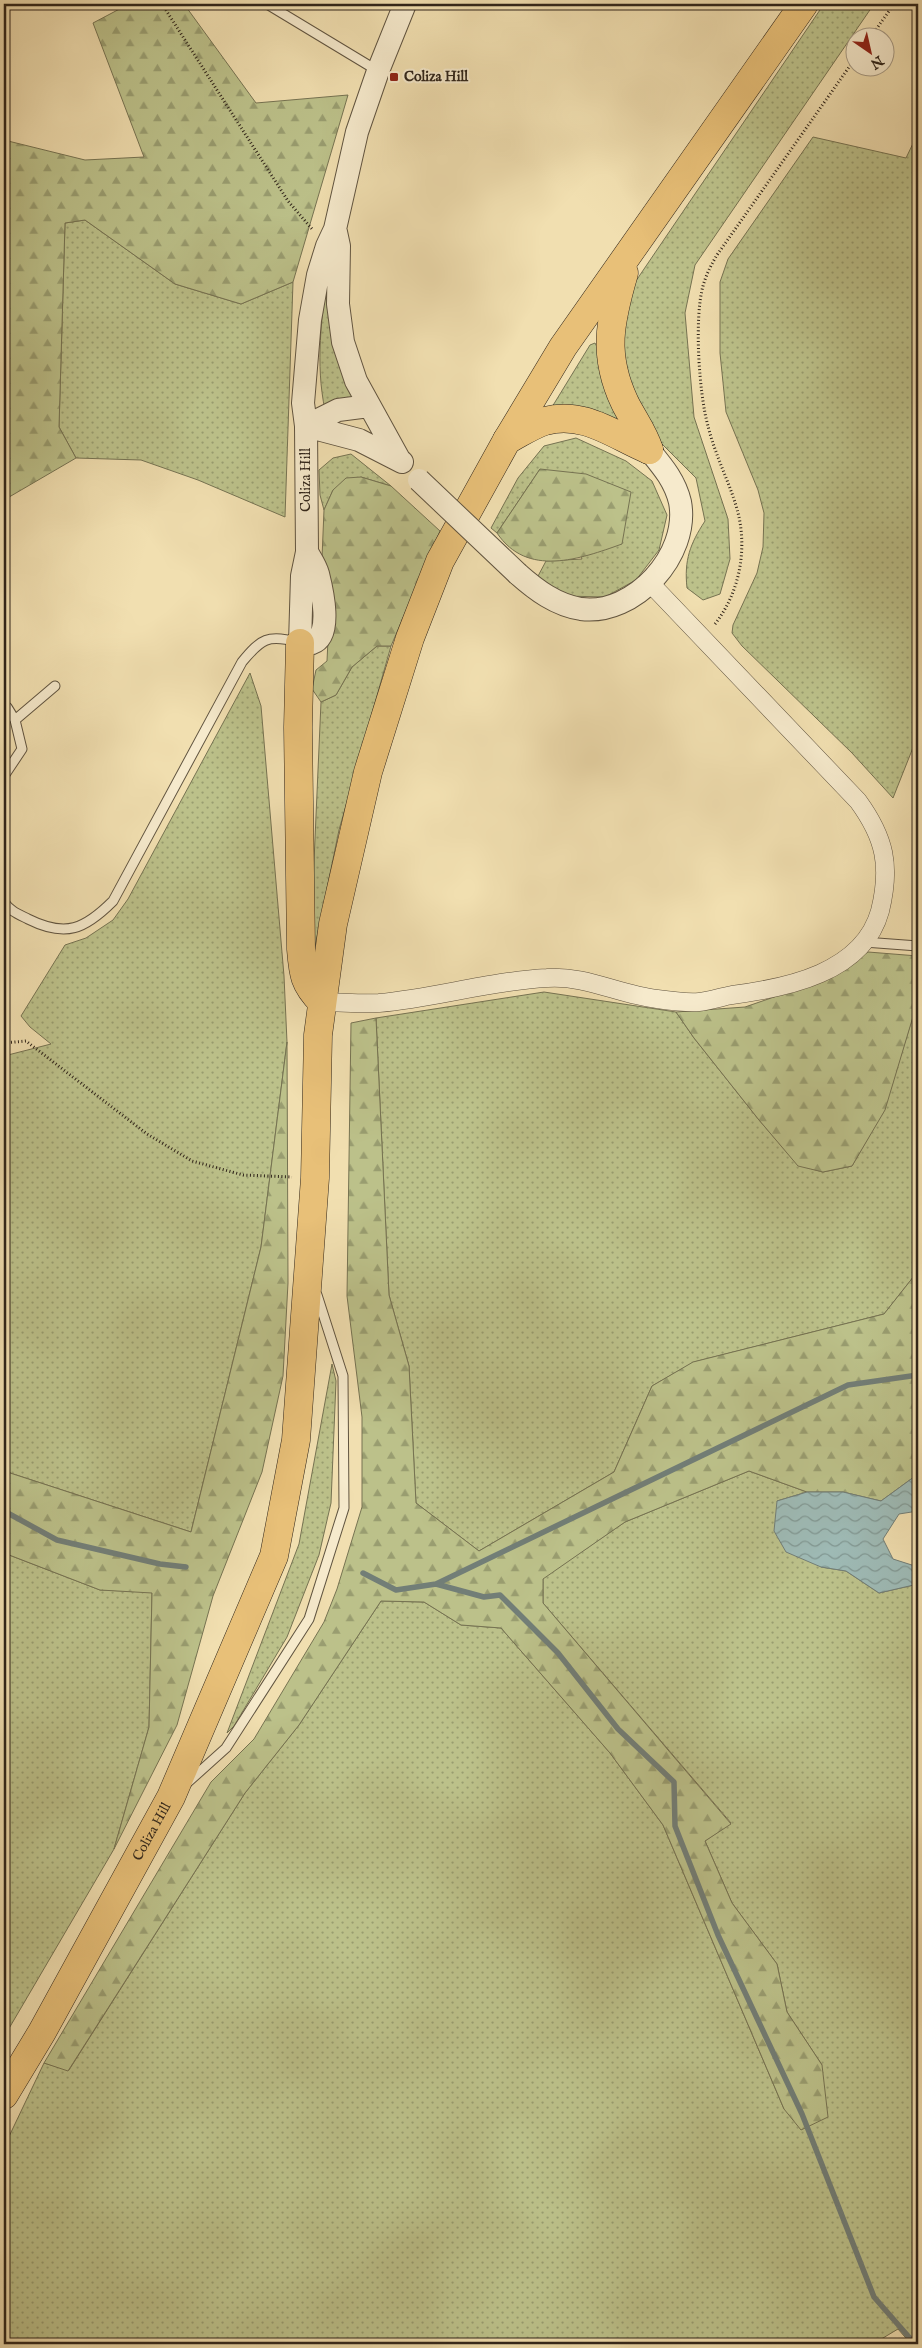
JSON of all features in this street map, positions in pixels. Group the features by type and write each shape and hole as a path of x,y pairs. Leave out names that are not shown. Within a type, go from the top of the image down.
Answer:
{"highway":[{"name":"Coliza Hill","path":"4,2094 42,2032 171,1797 274,1556 296,1440 316,1178 317,1066 322,1002 333,924 350,842 387,709 440,561 507,440 563,347 804,4"},
{"path":"629,254 616,301 609,347 612,366 624,400 645,438 649,450"},
{"path":"507,440 544,422 562,418 579,418 599,425 622,439 649,450"},
{"path":"300,643 298,727 301,949 303,975 310,990 322,1002"}],"street":[{"name":"Coliza Hill","path":"300,643 311,643 316,640 322,634 325,625 317,572 307,552 306,426 302,403 310,320 318,275 331,238 357,132 378,71 405,4"},
{"path":"331,238 339,246 338,304 343,342 356,381 399,459 418,480 518,574 555,601 581,609 593,609 614,603 638,592 650,583 666,564 672,553 680,519 680,504 675,486 666,470 649,450"},
{"path":"306,426 338,410 372,412"},
{"path":"360,440 372,412"},
{"path":"306,426 360,440 399,459"},
{"path":"322,1002 378,1003 548,978 597,983 654,999 700,1002 764,990 818,975 843,960 864,942 877,920 886,879 885,858 880,838 871,819 858,801 650,583"}],"lane":[{"path":"266,4 378,71"},
{"path":"4,902 9,910 48,928 74,930 98,916 113,901 242,662 252,650 267,638 282,638 300,643"},
{"path":"15,720 55,686"},
{"path":"4,776 22,749 15,720 7,707"},
{"path":"864,942 918,946"},
{"path":"171,1797 226,1748 309,1619 344,1508 343,1376 309,1270"}],"path":[{"path":"40,4 45,6 51,4"},
{"path":"162,4 288,201 331,238"},
{"path":"877,28 894,4"},
{"path":"703,638 728,605 736,586 742,548 741,527 737,507 704,413 698,331 702,288 717,255 844,74"},
{"path":"4,1043 26,1041 147,1134 192,1161 243,1175 316,1178"},
{"path":"4,2341 8,2344"}],"green space":[{"path":"129,4 184,4 256,103 348,95 293,282 241,304 175,284 85,220 65,223 59,427 76,458 4,500 4,140 85,160 144,157 93,23"},
{"path":"824,4 874,4 858,28 844,28 844,48 695,265 685,313 694,417 728,519 730,559 720,594 703,600 687,588 686,578 689,553 695,537 705,521 696,478 657,439 623,383 625,297"},
{"path":"918,133 918,735 893,798 852,753 742,646 732,633 733,625 757,573 763,547 764,513 758,490 726,412 720,353 720,282 728,259 813,137 906,158"},
{"path":"85,220 175,284 241,304 293,282 285,517 198,480 141,460 76,458 59,427 65,223"},
{"path":"327,271 355,403 325,410 320,375 320,358"},
{"path":"595,343 633,434 552,407 590,345"},
{"path":"576,438 626,461 652,481 667,515 659,550 636,580 605,597 564,596 537,578 546,561 582,559 540,469 497,533 491,528 518,478 544,446"},
{"path":"351,454 391,486 361,477 333,490 324,510 320,495 319,470 333,458"},
{"path":"540,469 586,474 631,492 622,544 589,555 555,561 523,556 509,547 497,533"},
{"path":"361,477 391,486 440,531 391,646 377,646 352,667 336,695 321,702 312,689 316,670 327,661 328,640 322,558 324,510 333,490 346,478"},
{"path":"377,646 391,646 339,830 313,956 310,953 321,702 336,695 352,667"},
{"path":"250,673 261,706 284,976 287,1042 261,1247 191,1532 4,1471 4,1056 51,1044 30,1027 21,1016 65,945 86,938 113,920 128,899"},
{"path":"868,952 918,956 918,1000 885,1110 852,1166 823,1172 798,1166 694,1038 676,1012 745,1007 812,984"},
{"path":"544,992 676,1012 694,1038 759,1120 798,1165 823,1172 852,1166 884,1110 918,1000 918,1271 884,1314 694,1362 652,1386 614,1472 479,1551 416,1503 409,1366 389,1295 376,1018"},
{"path":"376,1018 389,1295 409,1366 416,1503 479,1551 614,1472 652,1386 693,1362 884,1314 918,1271 918,1474 881,1501 843,1492 807,1492 749,1471 625,1522 543,1579 543,1603 731,1824 705,1841 732,1903 777,1964 787,2012 822,2065 828,2117 801,2130 784,2109 663,1825 610,1753 501,1628 461,1625 424,1602 381,1601 299,1725 245,1793 68,2071 44,2063 211,1782 254,1739 324,1622 337,1589 362,1507 362,1417 347,1296 351,1023"},
{"path":"287,1042 288,1283 283,1376 262,1472 213,1596 177,1725 114,1849 149,1727 152,1593 100,1590 4,1553 4,1471 191,1532 261,1247"},
{"path":"332,1364 336,1381 331,1503 319,1555 287,1637 234,1726 227,1733 299,1544"},
{"path":"749,1471 807,1492 777,1501 821,1567 846,1571 879,1593 918,1584 918,2344 911,2344 898,2329 873,2344 4,2344 4,2147 44,2063 69,2070 245,1793 299,1725 381,1601 424,1602 461,1625 501,1628 610,1753 663,1825 784,2109 822,2065 787,2012 777,1964 732,1903 705,1841 731,1823 543,1603 543,1578 625,1522"},
{"path":"4,1553 100,1590 152,1592 149,1727 114,1849 4,2037"}],"water":[{"path":"918,1474 918,1511 899,1514 883,1539 893,1559 918,1567 918,1584 879,1593 846,1571 821,1567 786,1552 774,1531 777,1501 807,1492 843,1492 881,1501"}],"waterway":[{"path":"436,1584 848,1385 918,1375"},
{"path":"4,1511 57,1540 160,1564 186,1567"},
{"path":"363,1573 396,1590 436,1584 484,1597 500,1595 558,1653 618,1729 674,1782 675,1826 718,1935 802,2114 874,2297 915,2344"}],"place":[{"name":"Coliza Hill","path":"394,77"}]}
